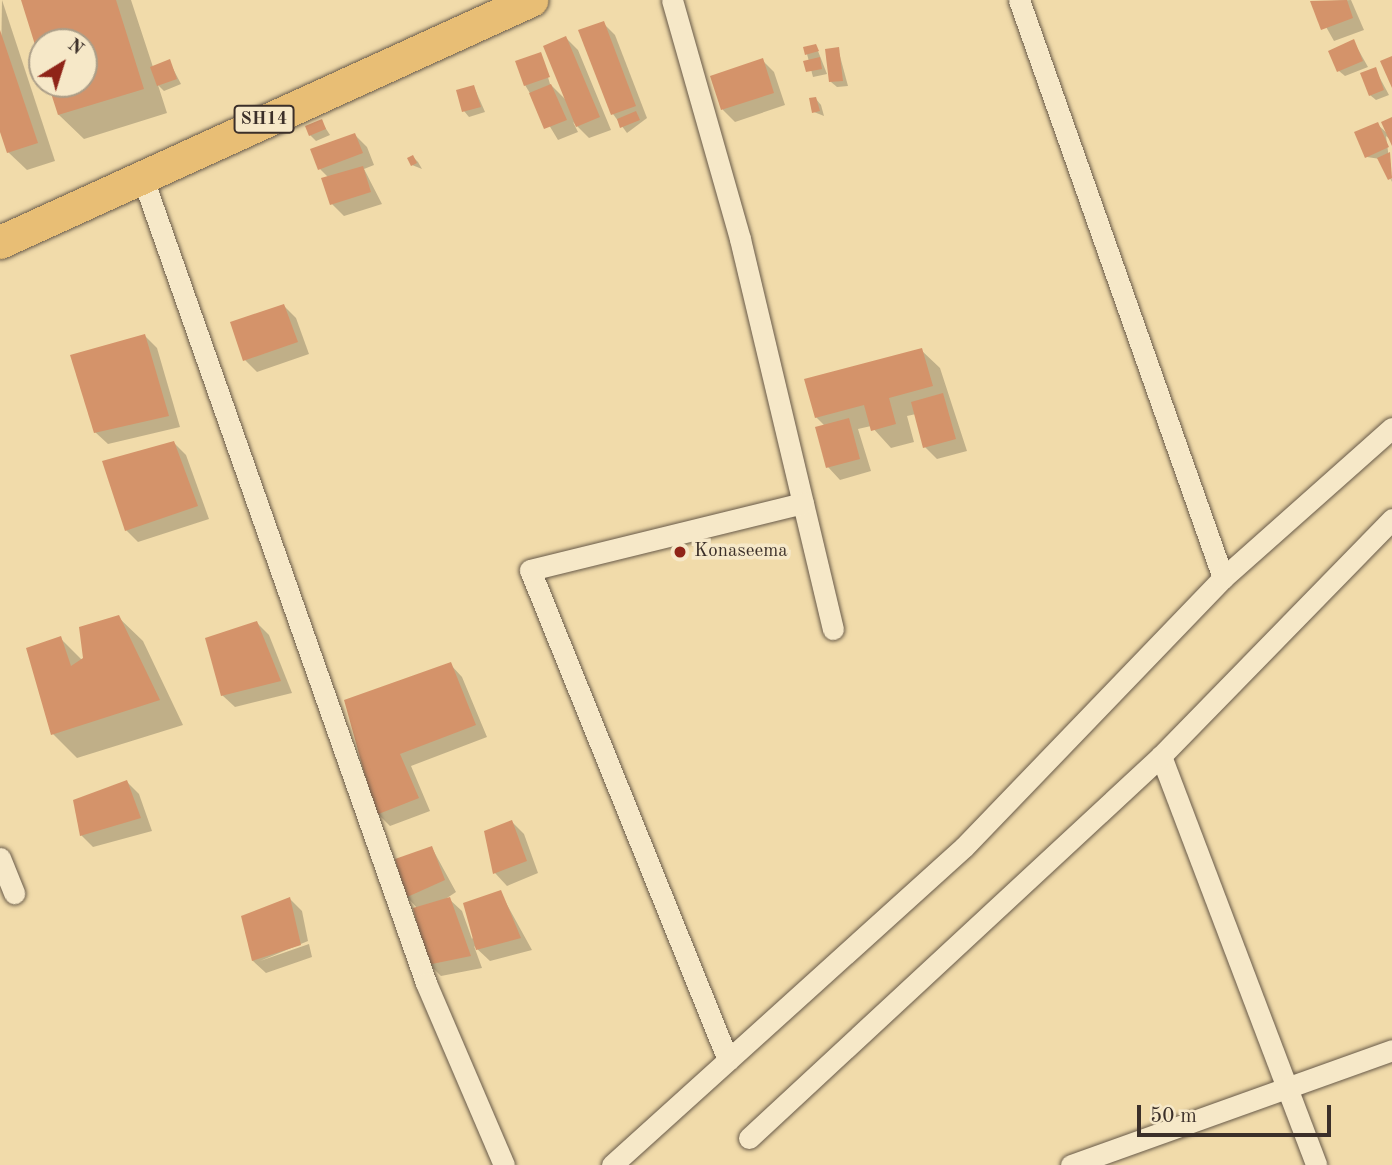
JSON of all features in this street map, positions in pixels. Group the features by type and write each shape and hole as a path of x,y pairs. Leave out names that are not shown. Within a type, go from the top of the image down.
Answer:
{"main road":[{"name":"SH14","path":"0,242 531,0"}],"street":[{"path":"672,0 740,239 833,629"},
{"path":"1019,0 1223,578"},
{"path":"142,176 426,983 504,1165"},
{"path":"612,1165 964,847 1223,578 1392,428"},
{"path":"728,1060 530,570 803,503"},
{"path":"749,1138 1161,756 1392,519"},
{"path":"1161,756 1315,1165"},
{"path":"0,858 15,893"},
{"path":"1071,1165 1286,1084 1392,1051"}],"building":[{"path":"21,0 116,0 144,89 58,115 53,98 98,98 98,28 30,28"},
{"path":"1347,0 1353,18 1321,30 1310,1"},
{"path":"604,21 636,106 611,115 578,30"},
{"path":"0,30 38,143 7,153 0,132"},
{"path":"566,36 600,117 576,127 543,46"},
{"path":"1354,39 1363,61 1337,72 1328,51"},
{"path":"816,44 819,51 805,55 803,47"},
{"path":"839,47 843,81 829,82 825,49"},
{"path":"541,52 550,77 524,86 515,61"},
{"path":"1392,56 1392,88 1380,61"},
{"path":"820,57 822,69 806,72 803,61"},
{"path":"763,58 774,93 721,110 710,76"},
{"path":"170,59 177,79 157,86 150,67"},
{"path":"1376,67 1384,90 1369,96 1360,73"},
{"path":"551,84 567,120 544,129 529,93"},
{"path":"474,85 481,107 462,112 456,90"},
{"path":"816,97 820,111 812,113 809,98"},
{"path":"636,111 640,120 620,128 617,119"},
{"path":"1392,117 1392,146 1381,122"},
{"path":"322,119 326,129 309,136 305,126"},
{"path":"1378,122 1389,147 1365,158 1354,132"},
{"path":"355,133 363,153 318,170 310,149"},
{"path":"1390,152 1392,178 1388,180 1377,158"},
{"path":"413,155 417,163 411,166 407,158"},
{"path":"363,166 371,192 330,205 321,178"},
{"path":"284,304 298,342 243,361 230,322"},
{"path":"145,334 169,416 94,433 70,355"},
{"path":"922,348 933,386 889,398 896,424 871,431 864,405 815,418 804,379"},
{"path":"943,393 956,439 923,448 911,402"},
{"path":"849,418 860,459 826,468 815,427"},
{"path":"174,441 198,506 125,531 102,461"},
{"path":"119,615 160,700 51,735 26,648 61,636 71,666 83,658 79,627"},
{"path":"257,621 281,681 221,696 205,638"},
{"path":"451,662 476,725 400,754 419,798 376,815 344,700"},
{"path":"127,780 141,818 80,836 73,800"},
{"path":"512,820 527,861 493,874 484,831"},
{"path":"432,846 445,880 405,898 395,859"},
{"path":"501,890 521,938 476,950 463,903"},
{"path":"290,897 301,945 252,961 241,916"},
{"path":"450,897 471,956 427,965 413,908"}],"place":[{"name":"Konaseema","path":"680,552"}]}
